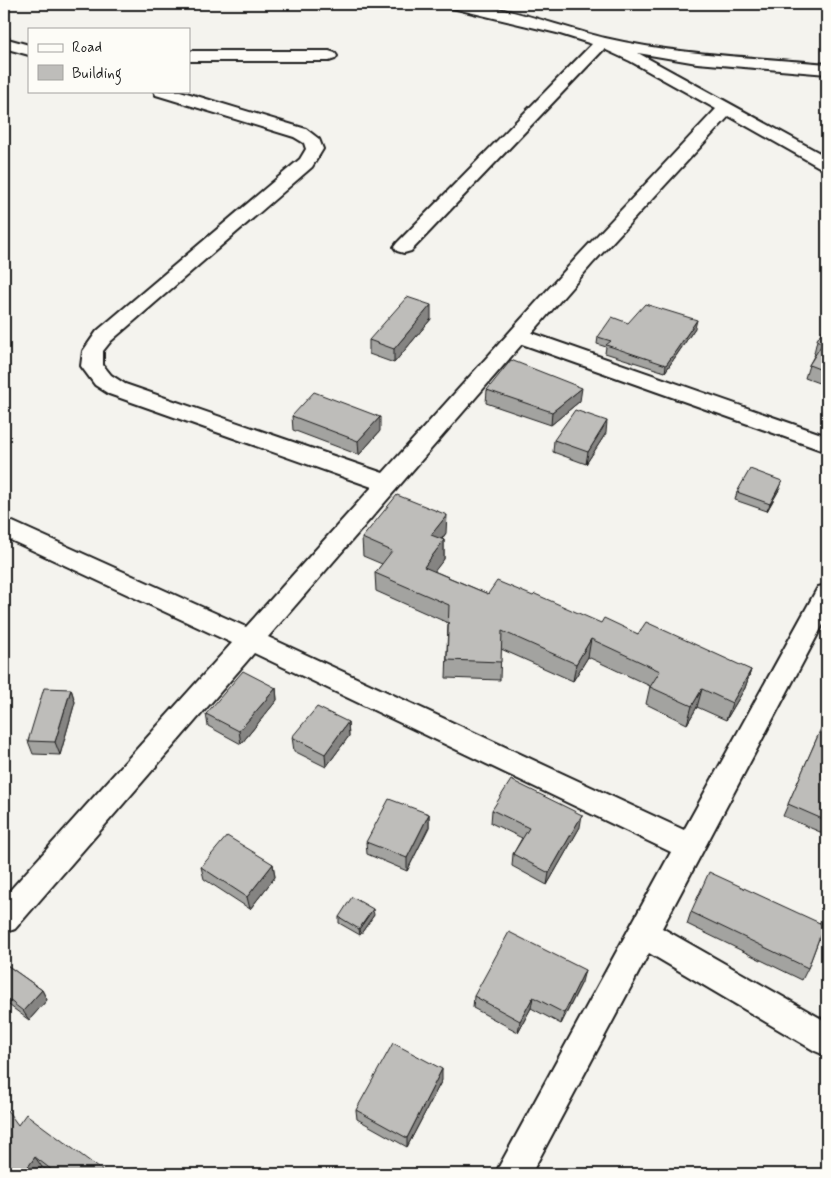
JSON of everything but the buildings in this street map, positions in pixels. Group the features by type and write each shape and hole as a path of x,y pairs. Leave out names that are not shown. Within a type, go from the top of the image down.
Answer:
{"street":[{"path":"453,4 561,29 602,42 636,58 827,164"},
{"path":"602,42 697,58 827,69"},
{"path":"404,247 602,42"},
{"path":"4,43 28,50"},
{"path":"190,56 329,56"},
{"path":"165,92 300,134 311,139 315,147 315,153 306,163 104,336 93,351 92,366 103,380 117,389 389,484"},
{"path":"4,919 520,336 585,260 727,108"},
{"path":"520,336 827,444"},
{"path":"4,527 251,640 689,846"},
{"path":"512,1174 827,594"},
{"path":"643,933 827,1040"}]}
